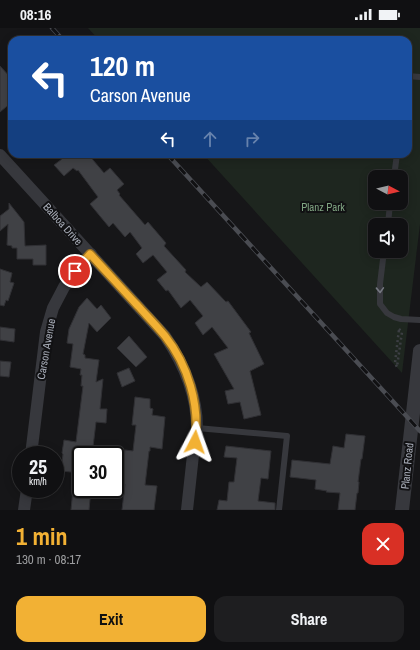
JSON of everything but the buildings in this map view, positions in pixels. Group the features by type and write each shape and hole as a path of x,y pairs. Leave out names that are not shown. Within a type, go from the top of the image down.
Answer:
{"street":[{"name":"Balboa Drive","path":"0,155 165,336 176,353 186,374 196,412 197,428 187,510"},
{"name":"Carson Avenue","path":"32,446 46,332 54,308 64,287 75,271 90,254"},
{"name":"Planz Road","path":"402,510 420,351"},
{"path":"24,510 26,498"}],"lane":[{"path":"395,170 396,158"},
{"path":"383,258 380,284 380,304 387,313 394,317 420,320"},
{"path":"197,428 287,436 279,510"}],"path":[{"path":"399,329 402,332 397,367 395,364 396,350 399,329"}],"green space":[{"name":"Planz Park","path":"88,28 420,28 420,224 402,373 207,158 412,158 412,36 95,36"}],"railway":[{"path":"52,28 59,36"},
{"path":"171,158 420,431"}],"route":[{"path":"75,271 90,254 165,336 176,353 186,374 192,393 196,412 197,428 195,442"}]}
